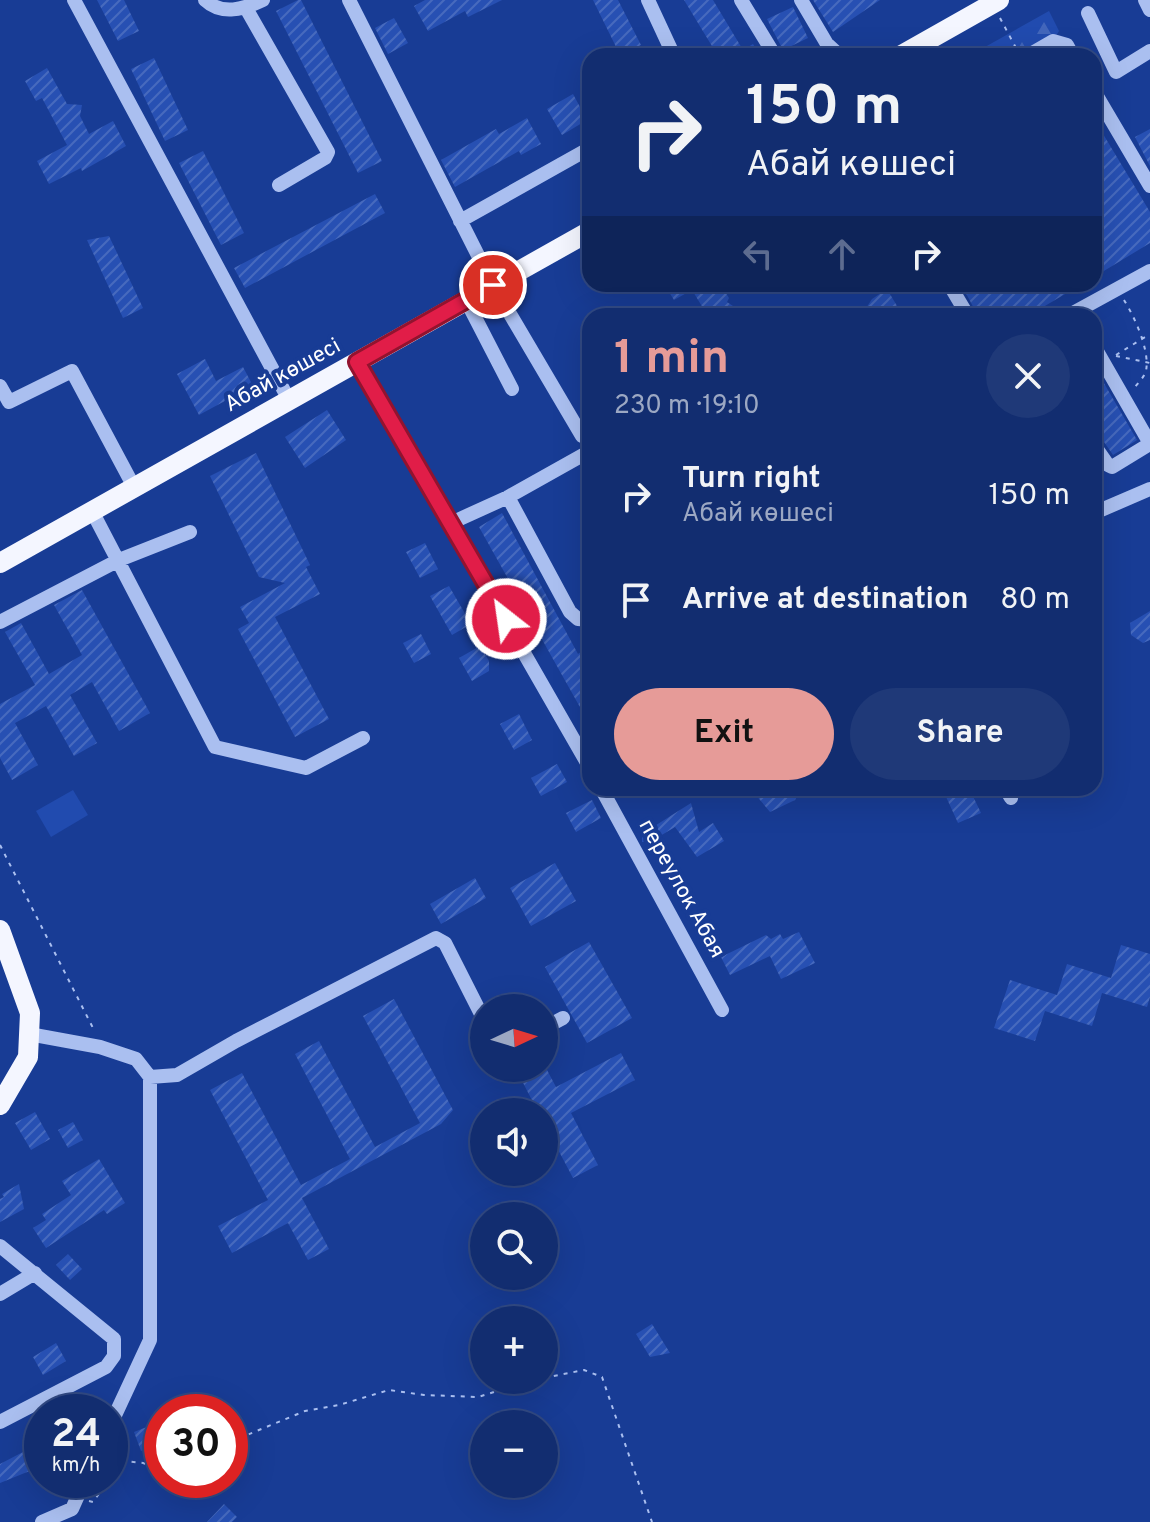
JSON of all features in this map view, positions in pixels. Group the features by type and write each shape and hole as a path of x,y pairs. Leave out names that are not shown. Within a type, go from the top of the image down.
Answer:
{"main road":[{"path":"914,48 996,2"},
{"name":"Абай көшесі","path":"0,563 582,235"},
{"path":"0,930 30,1013 28,1057 0,1105"}],"street":[{"path":"74,0 289,400"},
{"path":"205,0 214,8 246,8 263,0"},
{"path":"349,0 493,285 582,436"},
{"path":"648,0 670,48"},
{"path":"741,0 770,48"},
{"path":"801,0 831,48"},
{"path":"1145,0 1150,10"},
{"path":"246,8 328,152 325,158 279,185"},
{"path":"1088,13 1116,72 1150,51"},
{"path":"1041,48 1053,41 1069,48"},
{"path":"1102,105 1150,186"},
{"path":"460,221 582,152"},
{"path":"1085,308 1150,271"},
{"path":"466,300 512,389"},
{"path":"1102,360 1148,440 1148,445 1112,467 1102,456"},
{"path":"357,362 582,754"},
{"path":"0,386 9,402 72,371 134,487"},
{"path":"451,523 508,497 582,455"},
{"path":"1102,510 1150,489"},
{"path":"508,497 570,612 582,619"},
{"path":"92,511 215,747 306,768 363,738"},
{"path":"0,622 119,560 190,532"},
{"name":"переулок Абая","path":"605,796 722,1010"},
{"path":"150,1077 177,1075 236,1041 436,938 445,943 471,994"},
{"path":"558,1021 563,1018"},
{"path":"29,1034 100,1047 136,1059 150,1077 150,1340 125,1394"},
{"path":"0,1246 114,1339 114,1356 106,1367 0,1422"},
{"path":"0,1294 35,1273"},
{"path":"42,1522 72,1509 77,1498"}],"path":[{"path":"996,2 1016,48"},
{"path":"1116,289 1145,337 1148,369 1134,388"},
{"path":"1149,363 1115,356 1150,334"},
{"path":"0,845 92,1023 100,1047"},
{"path":"558,1375 584,1370 602,1377 652,1522"},
{"path":"248,1435 305,1411 339,1405 389,1390 424,1395 478,1397 488,1394"}],"green space":[{"path":"1049,11 1059,31 1042,48 983,48"},
{"path":"73,790 88,815 51,837 36,811"}],"building":[{"path":"97,0 124,0 139,31 118,41"},
{"path":"301,0 382,161 358,173 276,11"},
{"path":"425,0 502,0 468,17 465,11 428,31 414,6"},
{"path":"593,0 618,0 641,45 617,48"},
{"path":"684,0 713,0 742,48 713,48"},
{"path":"813,0 880,0 833,32"},
{"path":"793,7 808,38 782,48 767,19"},
{"path":"394,18 408,43 388,54 375,28"},
{"path":"154,58 188,130 165,141 131,69"},
{"path":"47,68 67,104 82,105 80,116 89,134 113,121 126,146 82,171 81,168 49,184 37,161 67,145 42,98 36,101 25,81"},
{"path":"573,94 582,111 582,123 562,135 547,109"},
{"path":"527,118 541,144 521,155 519,151 455,187 441,160 496,129 499,134"},
{"path":"1150,129 1150,166 1135,137"},
{"path":"1102,132 1150,212 1150,243 1102,272"},
{"path":"203,151 244,233 221,245 179,163"},
{"path":"375,194 385,213 245,288 234,268"},
{"path":"109,236 143,308 123,318 87,240"},
{"path":"669,292 688,292 674,300"},
{"path":"693,292 725,292 729,298 727,302 736,308 703,308"},
{"path":"882,292 889,292 898,308 866,308"},
{"path":"965,292 1068,292 1042,308 974,308"},
{"path":"205,359 216,381 243,367 252,384 247,387 252,396 240,402 236,395 199,415 177,374"},
{"path":"1102,380 1137,440 1113,455 1102,439"},
{"path":"327,410 346,440 305,468 285,437"},
{"path":"256,453 310,565 306,567 320,594 275,617 329,719 295,737 238,629 249,623 240,607 285,583 259,577 210,476"},
{"path":"502,513 578,654 581,652 582,708 581,709 479,527"},
{"path":"425,543 438,569 420,578 406,552"},
{"path":"449,586 471,624 452,635 430,596"},
{"path":"82,590 150,713 119,731 92,682 70,695 97,743 74,756 46,706 15,723 38,765 12,780 0,758 0,704 35,685 5,632 21,623 49,674 82,655 54,605"},
{"path":"1150,611 1150,640 1143,643 1131,635 1130,623"},
{"path":"421,634 431,654 414,663 403,643"},
{"path":"480,646 489,661 489,671 472,681 459,658"},
{"path":"519,714 532,740 514,750 500,724"},
{"path":"557,764 567,782 541,796 531,778"},
{"path":"757,796 797,796 795,800 770,812"},
{"path":"946,796 973,796 981,813 958,823"},
{"path":"592,800 601,818 576,832 566,813"},
{"path":"691,803 699,832 713,823 724,841 697,857 675,827 650,842 642,842 642,834"},
{"path":"555,863 576,901 531,926 510,888"},
{"path":"475,878 486,898 441,924 430,904"},
{"path":"799,932 815,963 781,979 770,956 730,975 721,957 766,935 771,939 780,934 783,939"},
{"path":"589,942 632,1018 587,1043 545,967"},
{"path":"1121,945 1150,954 1150,997 1147,1007 1102,993 1092,1026 1045,1011 1035,1041 994,1028 1010,980 1057,995 1067,964 1111,978"},
{"path":"394,999 453,1110 441,1124 302,1198 329,1249 308,1260 288,1223 232,1253 218,1226 268,1200 210,1090 242,1073 301,1185 350,1159 295,1054 319,1041 375,1147 420,1123 363,1016"},
{"path":"621,1053 635,1080 571,1113 598,1165 573,1178 558,1150 558,1098 531,1098 523,1082 553,1082 556,1087"},
{"path":"35,1112 50,1139 31,1150 15,1123"},
{"path":"73,1122 83,1140 68,1148 58,1130"},
{"path":"99,1159 125,1203 107,1214 104,1210 46,1248 33,1228 46,1220 42,1214 71,1195 62,1181"},
{"path":"19,1184 24,1209 0,1222 2,1194"},
{"path":"68,1254 82,1269 70,1280 56,1265"},
{"path":"652,1324 670,1353 650,1357 636,1334"},
{"path":"56,1343 66,1361 43,1375 33,1357"},
{"path":"144,1428 144,1450 141,1451 134,1432"},
{"path":"24,1451 24,1473 0,1483 0,1464"},
{"path":"224,1504 237,1517 232,1522 207,1522"}],"route":[{"path":"493,285 357,362 506,619"}]}
